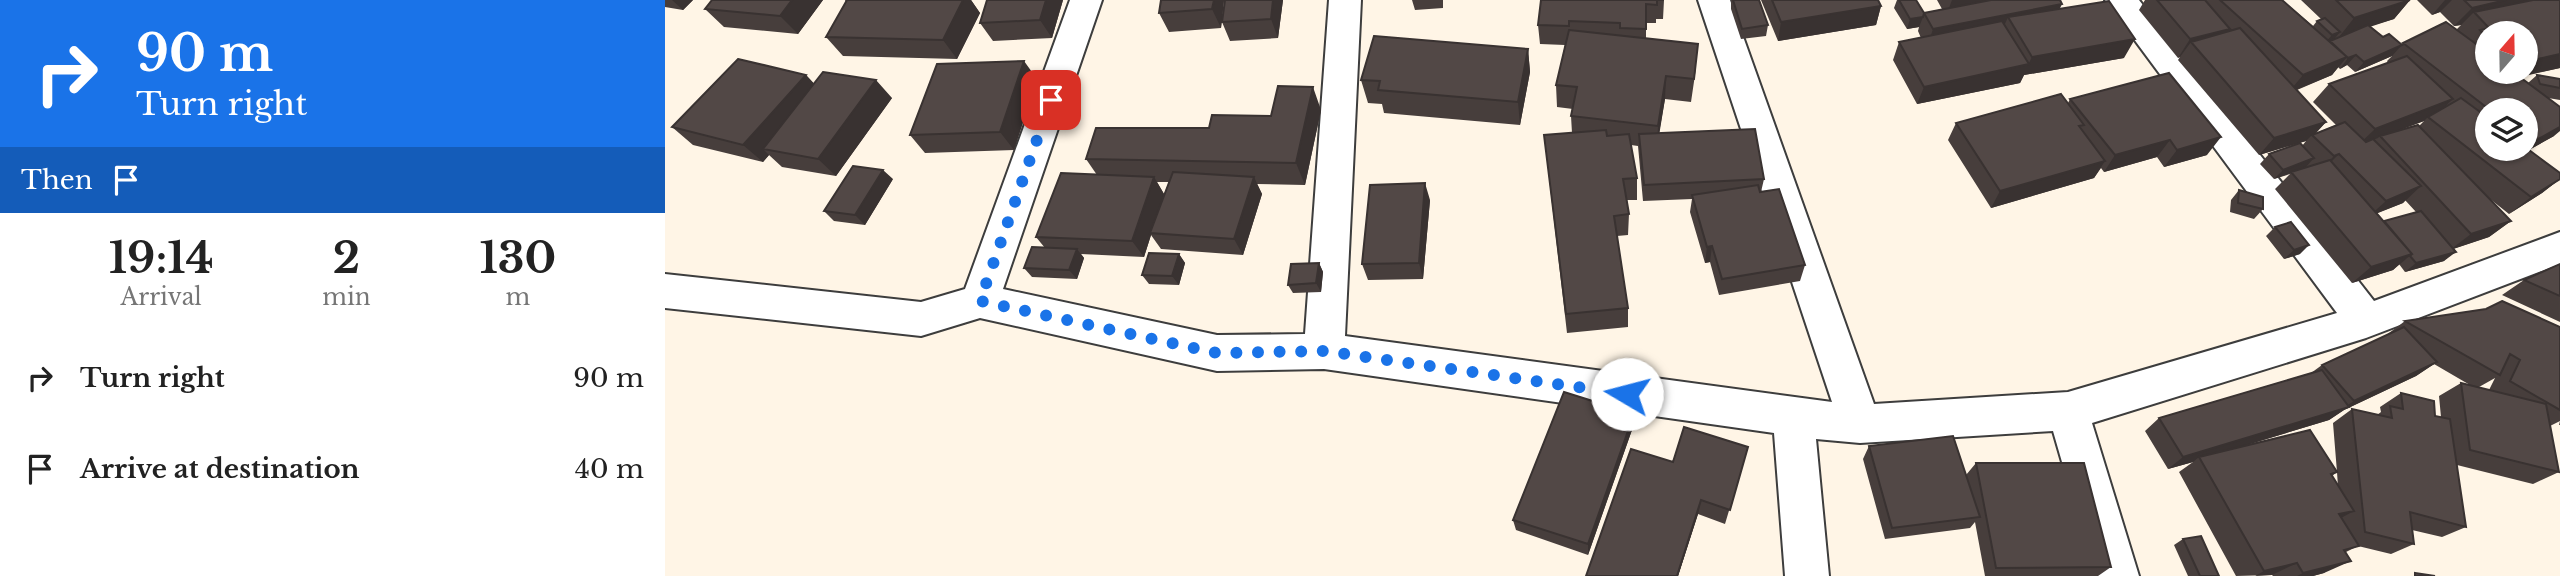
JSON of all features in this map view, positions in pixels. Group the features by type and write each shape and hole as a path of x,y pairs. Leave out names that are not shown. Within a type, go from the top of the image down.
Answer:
{"street":[{"path":"980,301 1086,0"},
{"path":"1324,351 1345,0"},
{"path":"1714,0 1860,424"},
{"path":"2121,0 2366,321"},
{"path":"665,291 921,319 980,301 1217,353 1324,351 1793,417 1860,424 2068,411 2366,321 2560,248"},
{"path":"2068,411 2117,576"},
{"path":"1793,417 1807,576"}],"building":[{"path":"712,0 792,0 780,16 705,9"},
{"path":"847,0 963,0 943,40 826,37"},
{"path":"987,0 1046,0 1040,20 980,23"},
{"path":"1161,0 1214,0 1212,9 1159,13"},
{"path":"1225,0 1273,0 1271,19 1222,22"},
{"path":"1541,0 1657,0 1657,5 1646,4 1646,29 1620,28 1620,23 1569,21 1569,26 1538,25"},
{"path":"1733,0 1759,0 1768,25 1742,29"},
{"path":"1772,0 1878,0 1881,6 1781,22"},
{"path":"1899,0 1916,0 1924,13 1923,17 1910,19"},
{"path":"1991,0 2060,0 2062,4 1933,29 1924,13"},
{"path":"2157,0 2205,0 2230,29 2190,39"},
{"path":"2220,0 2282,0 2347,57 2303,75"},
{"path":"2336,0 2410,0 2354,18"},
{"path":"2464,0 2506,0 2472,8"},
{"path":"2533,0 2560,0 2560,54 2538,59 2538,21 2482,21 2474,12"},
{"path":"2109,1 2135,39 2032,57 2008,17"},
{"path":"2325,18 2340,32 2332,35 2317,21"},
{"path":"2002,21 2029,64 1924,87 1899,42"},
{"path":"2446,22 2475,43 2475,84 2529,84 2560,107 2560,127 2538,139 2538,98 2475,98 2403,43"},
{"path":"2368,25 2383,37 2389,34 2402,45 2364,62 2356,55 2348,58 2330,41"},
{"path":"2240,28 2326,122 2274,138 2191,42"},
{"path":"1569,30 1698,44 1694,79 1666,76 1658,126 1571,116 1577,87 1556,85"},
{"path":"1374,36 1528,49 1518,102 1378,90 1380,81 1361,80"},
{"path":"2407,56 2453,99 2375,129 2329,84"},
{"path":"738,59 806,75 743,145 672,127"},
{"path":"1024,61 1000,132 910,135 937,64"},
{"path":"823,72 876,80 818,159 763,149"},
{"path":"2169,73 2221,137 2177,150 2170,140 2115,155 2070,99"},
{"path":"2538,75 2560,79 2560,88 2540,84"},
{"path":"1278,86 1313,87 1296,163 1086,159 1096,128 1209,128 1212,115 1271,116"},
{"path":"2061,94 2084,125 2079,126 2105,161 2000,191 1956,123"},
{"path":"2461,98 2475,108 2475,154 2428,117"},
{"path":"2345,122 2366,142 2373,139 2421,186 2386,201 2339,154 2334,156 2312,135"},
{"path":"2418,125 2511,221 2471,234 2380,136"},
{"path":"1755,129 1764,179 1644,185 1639,134"},
{"path":"1606,130 1607,136 1629,134 1637,178 1623,179 1629,214 1614,216 1628,308 1566,314 1544,135"},
{"path":"2300,143 2314,158 2283,170 2269,154"},
{"path":"2538,157 2560,173 2560,179 2531,197 2485,161 2538,161"},
{"path":"2330,160 2412,254 2371,267 2291,172"},
{"path":"853,166 883,170 855,215 824,211"},
{"path":"1173,172 1254,177 1234,239 1150,233"},
{"path":"1061,173 1154,177 1132,241 1036,237"},
{"path":"1425,183 1419,263 1362,264 1370,185"},
{"path":"1758,185 1760,192 1779,189 1805,265 1722,279 1712,246 1707,247 1692,195"},
{"path":"2239,190 2263,197 2263,209 2238,203"},
{"path":"2421,211 2456,252 2416,263 2410,256 2412,254 2384,221"},
{"path":"2291,222 2309,245 2294,250 2275,227"},
{"path":"1032,247 1077,249 1069,270 1024,268"},
{"path":"1149,253 1179,254 1172,276 1142,275"},
{"path":"1319,263 1316,283 1288,285 1291,264"},
{"path":"2560,264 2560,296 2524,280"},
{"path":"2502,301 2560,327 2560,410 2510,381 2520,360 2510,354 2500,375 2405,321 2486,309"},
{"path":"2404,327 2437,362 2354,401 2322,365"},
{"path":"2322,370 2349,407 2183,457 2159,418"},
{"path":"2461,383 2546,404 2559,472 2470,450"},
{"path":"1564,392 1634,414 1588,544 1513,520"},
{"path":"2401,393 2434,401 2435,416 2450,419 2466,527 2410,512 2414,544 2365,532 2352,409 2392,418 2390,406 2403,409"},
{"path":"1684,427 1748,447 1730,510 1701,500 1677,576 1586,576 1631,449 1673,462"},
{"path":"2310,430 2337,472 2331,474 2354,511 2339,514 2359,546 2344,550 2351,561 2303,573 2297,563 2264,571 2199,457"},
{"path":"1953,436 1980,517 1892,528 1869,446"},
{"path":"1976,463 2084,463 2111,567 1996,568"},
{"path":"2201,536 2219,576 2200,576 2183,539"}],"route":[{"path":"1051,100 980,301 1217,353 1324,351 1627,394"}]}
